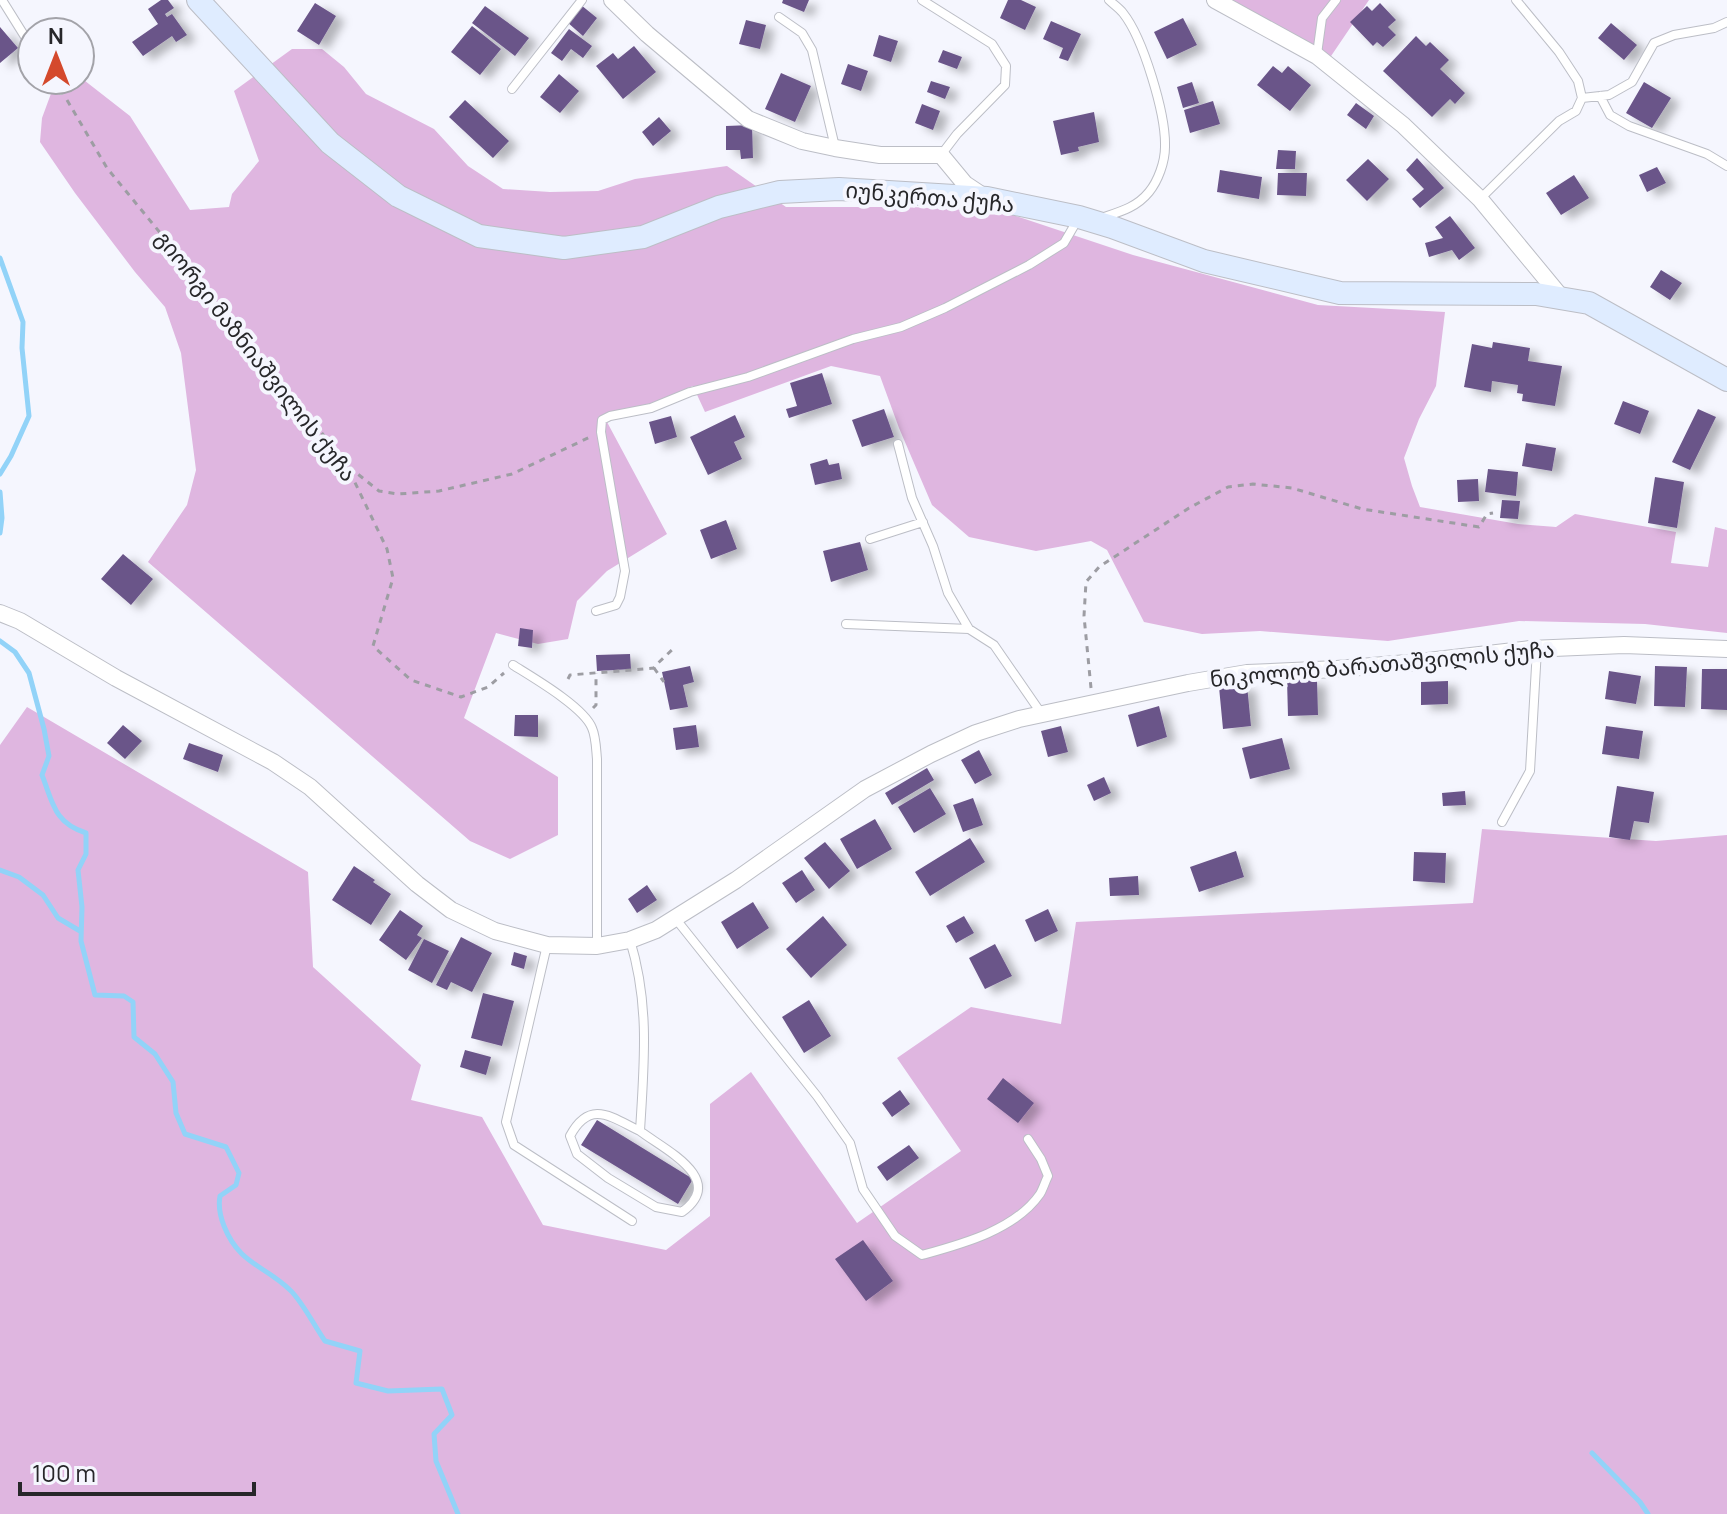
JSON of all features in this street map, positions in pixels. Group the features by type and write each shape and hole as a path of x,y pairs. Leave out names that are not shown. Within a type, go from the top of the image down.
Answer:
{"main road":[{"name":"იუნკერთა ქუჩა","path":"198,0 330,143 398,196 479,236 564,248 643,237 719,207 780,192 839,189 987,198 1086,219 1204,261 1340,293 1536,294 1589,303 1727,380"}],"street":[{"path":"612,0 689,71 748,119 802,141 835,148 880,155 941,155 965,184 987,198"},
{"path":"1215,0 1317,56 1403,125 1480,199 1561,297"},
{"name":"ნიკოლოზ ბარათაშვილის ქუჩა","path":"0,613 20,621 116,678 273,762 310,787 417,884 451,910 495,931 547,945 597,946 630,940 656,930 736,880 865,789 976,733 1041,713 1247,673 1337,669 1537,648 1624,645 1727,649"}],"lane":[{"path":"2,0 16,22"},
{"path":"512,89 582,0"},
{"path":"922,0 992,44 1006,66 1005,85 941,155"},
{"path":"596,611 616,605 625,571 601,432 602,420 651,408 690,392 748,377 853,339 901,327 1029,265 1064,243 1086,219 1134,206 1150,192 1164,161 1164,122 1140,45 1123,13 1109,0"},
{"path":"1317,56 1322,18 1336,0"},
{"path":"1480,199 1559,121 1576,111 1582,98 1578,81 1559,52 1516,0"},
{"path":"779,17 802,33 812,50 835,148"},
{"path":"1582,98 1609,95 1632,82 1654,43 1727,22"},
{"path":"1600,96 1610,115 1629,126 1707,154 1727,166"},
{"path":"898,444 912,498 933,546 948,593 969,629 994,645 1041,713"},
{"path":"870,539 923,522"},
{"path":"846,624 969,629"},
{"path":"1502,822 1530,771 1537,648"},
{"path":"513,665 586,717 593,728 597,759 597,946"},
{"path":"675,918 817,1096 850,1143 863,1189 895,1236 922,1255 967,1243 1018,1217 1040,1193 1048,1176 1028,1139"},
{"path":"630,940 643,999 640,1131"},
{"path":"547,945 506,1122 514,1145 632,1221"},
{"path":"591,1114 607,1115 640,1131 685,1162 695,1174 698,1188 692,1204 682,1212 656,1207 608,1178 577,1154 570,1136 577,1123 591,1114"}],"path":[{"name":"გიორგი მაზნიაშვილის ქუჩა","path":"65,96 107,168 347,466 387,549 393,578 373,646 411,680 461,697 488,687 513,665"},
{"path":"347,466 379,491 398,494 439,491 512,474 601,432"},
{"path":"1093,703 1084,616 1086,582 1099,567 1189,508 1228,487 1253,484 1292,488 1362,509 1479,527 1487,514 1493,513"},
{"path":"568,679 570,675 654,668 674,648"},
{"path":"654,668 664,682"},
{"path":"586,717 596,705 596,673"}],"shaded area":[{"path":"1218,0 1369,0 1327,62"},
{"path":"292,49 322,49 344,67 366,94 434,129 468,166 503,189 598,191 635,179 727,166 786,207 912,207 1004,212 1133,255 1318,305 1445,312 1436,386 1404,458 1420,507 1518,524 1556,527 1575,514 1676,532 1671,563 1708,567 1715,527 1727,530 1727,633 1645,624 1519,621 1388,641 1260,631 1202,634 1144,622 1107,550 1091,541 1036,551 969,537 932,505 880,376 831,366 705,412 693,386 607,422 667,534 607,571 577,601 568,639 538,644 496,633 464,718 558,777 558,835 510,859 470,841 148,562 187,505 196,470 181,353 165,307 75,193 40,142 42,118 50,96 96,96 96,89 130,116 190,210 229,207 232,194 259,161 234,91"},
{"path":"27,707 308,872 313,967 421,1065 411,1100 482,1117 543,1225 666,1250 710,1216 710,1104 751,1072 857,1223 961,1151 897,1058 971,1007 1061,1024 1076,922 1473,903 1482,829 1656,841 1727,835 1727,1514 0,1514 0,745"}],"building":[{"path":"161,0 168,0 174,8 165,14 167,17 172,14 187,35 176,42 172,36 143,56 132,42 158,24 148,9"},
{"path":"783,0 809,0 804,12 782,3"},
{"path":"1008,0 1021,0 1036,7 1025,30 1000,18"},
{"path":"315,3 336,16 319,45 297,31"},
{"path":"1380,3 1396,20 1388,27 1396,35 1383,47 1377,42 1373,46 1350,22 1367,6 1372,11"},
{"path":"581,5 597,18 583,36 567,22"},
{"path":"485,6 529,38 515,56 472,23"},
{"path":"1183,18 1197,45 1167,59 1154,32"},
{"path":"746,20 766,25 760,49 739,44"},
{"path":"1051,21 1081,34 1068,61 1059,58 1063,48 1043,39"},
{"path":"1611,23 1637,45 1624,60 1598,38"},
{"path":"472,26 501,49 480,75 451,52"},
{"path":"0,27 16,50 0,63"},
{"path":"569,29 592,46 583,58 571,49 562,61 551,53"},
{"path":"879,35 898,41 891,62 873,56"},
{"path":"1416,36 1426,46 1430,42 1449,60 1440,69 1465,93 1455,104 1450,99 1432,117 1383,71"},
{"path":"634,46 656,72 623,99 596,66 613,53 618,59"},
{"path":"943,50 962,57 957,69 938,62"},
{"path":"848,64 868,71 861,91 841,84"},
{"path":"1273,66 1282,73 1288,66 1311,85 1290,111 1257,85"},
{"path":"781,73 811,86 795,122 765,109"},
{"path":"559,74 579,91 560,113 540,97"},
{"path":"931,81 950,87 945,99 927,92"},
{"path":"1192,82 1199,103 1183,108 1177,87"},
{"path":"1644,82 1671,98 1652,128 1626,113"},
{"path":"465,100 509,141 493,158 449,117"},
{"path":"1213,101 1220,124 1190,133 1184,110"},
{"path":"1356,103 1374,116 1366,129 1347,115"},
{"path":"922,104 940,111 933,130 915,123"},
{"path":"1094,112 1099,142 1061,155 1053,121"},
{"path":"659,117 671,131 653,146 642,132"},
{"path":"752,125 753,158 741,159 740,150 726,150 726,126"},
{"path":"1278,150 1296,151 1295,169 1276,169"},
{"path":"1417,158 1444,188 1420,208 1412,199 1424,189 1406,170"},
{"path":"1368,159 1389,179 1367,201 1346,180"},
{"path":"1657,167 1666,183 1647,192 1639,175"},
{"path":"1220,170 1262,177 1259,199 1217,192"},
{"path":"1278,173 1307,173 1306,196 1277,195"},
{"path":"1574,175 1589,198 1561,215 1546,193"},
{"path":"1450,216 1475,248 1459,260 1452,250 1429,257 1425,243 1443,238 1435,227"},
{"path":"1661,270 1682,283 1670,300 1650,287"},
{"path":"1493,342 1530,348 1528,361 1562,366 1555,406 1522,401 1523,394 1517,393 1518,385 1492,381 1491,392 1464,387 1472,344 1492,348"},
{"path":"822,373 832,404 789,418 786,409 797,406 790,383"},
{"path":"1623,401 1649,411 1640,434 1614,424"},
{"path":"884,409 894,437 862,447 852,420"},
{"path":"1698,409 1716,417 1690,470 1672,462"},
{"path":"735,415 745,437 734,442 742,459 708,475 690,437"},
{"path":"671,416 677,437 655,444 649,422"},
{"path":"1526,443 1556,448 1552,471 1522,466"},
{"path":"827,459 829,465 839,463 842,479 815,485 810,464"},
{"path":"1488,469 1518,472 1516,496 1485,492"},
{"path":"1655,477 1684,482 1677,528 1648,523"},
{"path":"1478,479 1479,501 1458,502 1457,480"},
{"path":"1502,500 1520,501 1518,519 1500,518"},
{"path":"726,520 737,549 711,559 700,530"},
{"path":"860,542 868,570 831,582 823,551"},
{"path":"123,554 153,579 131,605 101,579"},
{"path":"520,628 533,630 532,648 518,646"},
{"path":"630,654 631,669 597,671 596,655"},
{"path":"690,666 694,682 683,685 688,707 670,710 662,672"},
{"path":"1655,666 1687,667 1685,707 1654,706"},
{"path":"1702,669 1727,669 1727,710 1701,709"},
{"path":"1609,671 1641,676 1636,704 1605,699"},
{"path":"1287,680 1317,680 1318,715 1288,716"},
{"path":"1448,681 1448,704 1421,705 1421,682"},
{"path":"1247,685 1251,726 1223,729 1219,687"},
{"path":"1159,706 1167,737 1137,747 1128,715"},
{"path":"515,715 538,715 538,737 514,736"},
{"path":"123,725 142,741 125,759 107,743"},
{"path":"696,725 699,747 676,750 673,728"},
{"path":"1061,726 1068,752 1048,757 1041,731"},
{"path":"1606,726 1643,731 1639,759 1602,754"},
{"path":"1282,738 1290,769 1250,779 1242,748"},
{"path":"189,743 223,755 218,772 183,759"},
{"path":"979,750 992,775 975,784 961,760"},
{"path":"927,768 934,780 892,805 885,793"},
{"path":"1104,777 1111,793 1094,801 1087,785"},
{"path":"1617,786 1654,792 1649,823 1634,821 1630,840 1609,837"},
{"path":"930,788 946,814 914,833 898,807"},
{"path":"1465,791 1466,805 1443,806 1442,793"},
{"path":"973,798 983,825 963,832 953,805"},
{"path":"875,819 892,849 857,869 840,839"},
{"path":"970,838 985,862 930,896 915,872"},
{"path":"825,842 850,871 829,889 804,858"},
{"path":"1236,851 1244,877 1199,892 1190,867"},
{"path":"1414,852 1446,853 1445,883 1413,881"},
{"path":"354,866 391,894 371,925 332,900"},
{"path":"802,870 815,890 796,903 782,883"},
{"path":"1138,876 1139,895 1110,896 1109,878"},
{"path":"647,885 657,900 637,913 628,899"},
{"path":"753,902 769,928 737,949 721,922"},
{"path":"1048,909 1058,931 1035,942 1025,920"},
{"path":"400,910 423,926 417,935 422,938 406,960 379,940"},
{"path":"823,916 847,945 811,978 786,949"},
{"path":"964,916 974,933 956,943 946,926"},
{"path":"461,937 492,953 472,992 451,982 447,990 436,985"},
{"path":"424,939 449,951 432,983 408,970"},
{"path":"995,944 1012,976 985,989 969,958"},
{"path":"514,952 527,956 524,969 511,965"},
{"path":"483,993 514,1001 502,1046 471,1038"},
{"path":"809,1000 831,1036 804,1053 782,1017"},
{"path":"465,1050 491,1057 486,1075 460,1067"},
{"path":"1003,1078 1034,1103 1018,1123 987,1099"},
{"path":"900,1090 910,1104 892,1117 882,1103"},
{"path":"597,1120 693,1179 678,1204 581,1145"},
{"path":"909,1145 919,1158 887,1181 877,1167"},
{"path":"863,1240 893,1281 866,1301 835,1259"}],"waterway":[{"path":"0,258 23,322 22,348 29,416 0,474"},
{"path":"0,492 0,533"},
{"path":"0,641 15,652 29,673 49,756 42,775 52,803 67,824 86,833 86,854 78,870 82,907 81,941 95,995 124,996 133,1002 134,1037 155,1054 173,1082 176,1113 185,1134 226,1147 239,1173 236,1185 220,1196 219,1208 224,1226 237,1249 290,1290 325,1341 360,1351 356,1383 388,1391 442,1389 452,1415 434,1434 436,1461 458,1514"},
{"path":"0,870 19,877 43,895 58,918 80,931"},
{"path":"1592,1453 1648,1514"}]}
